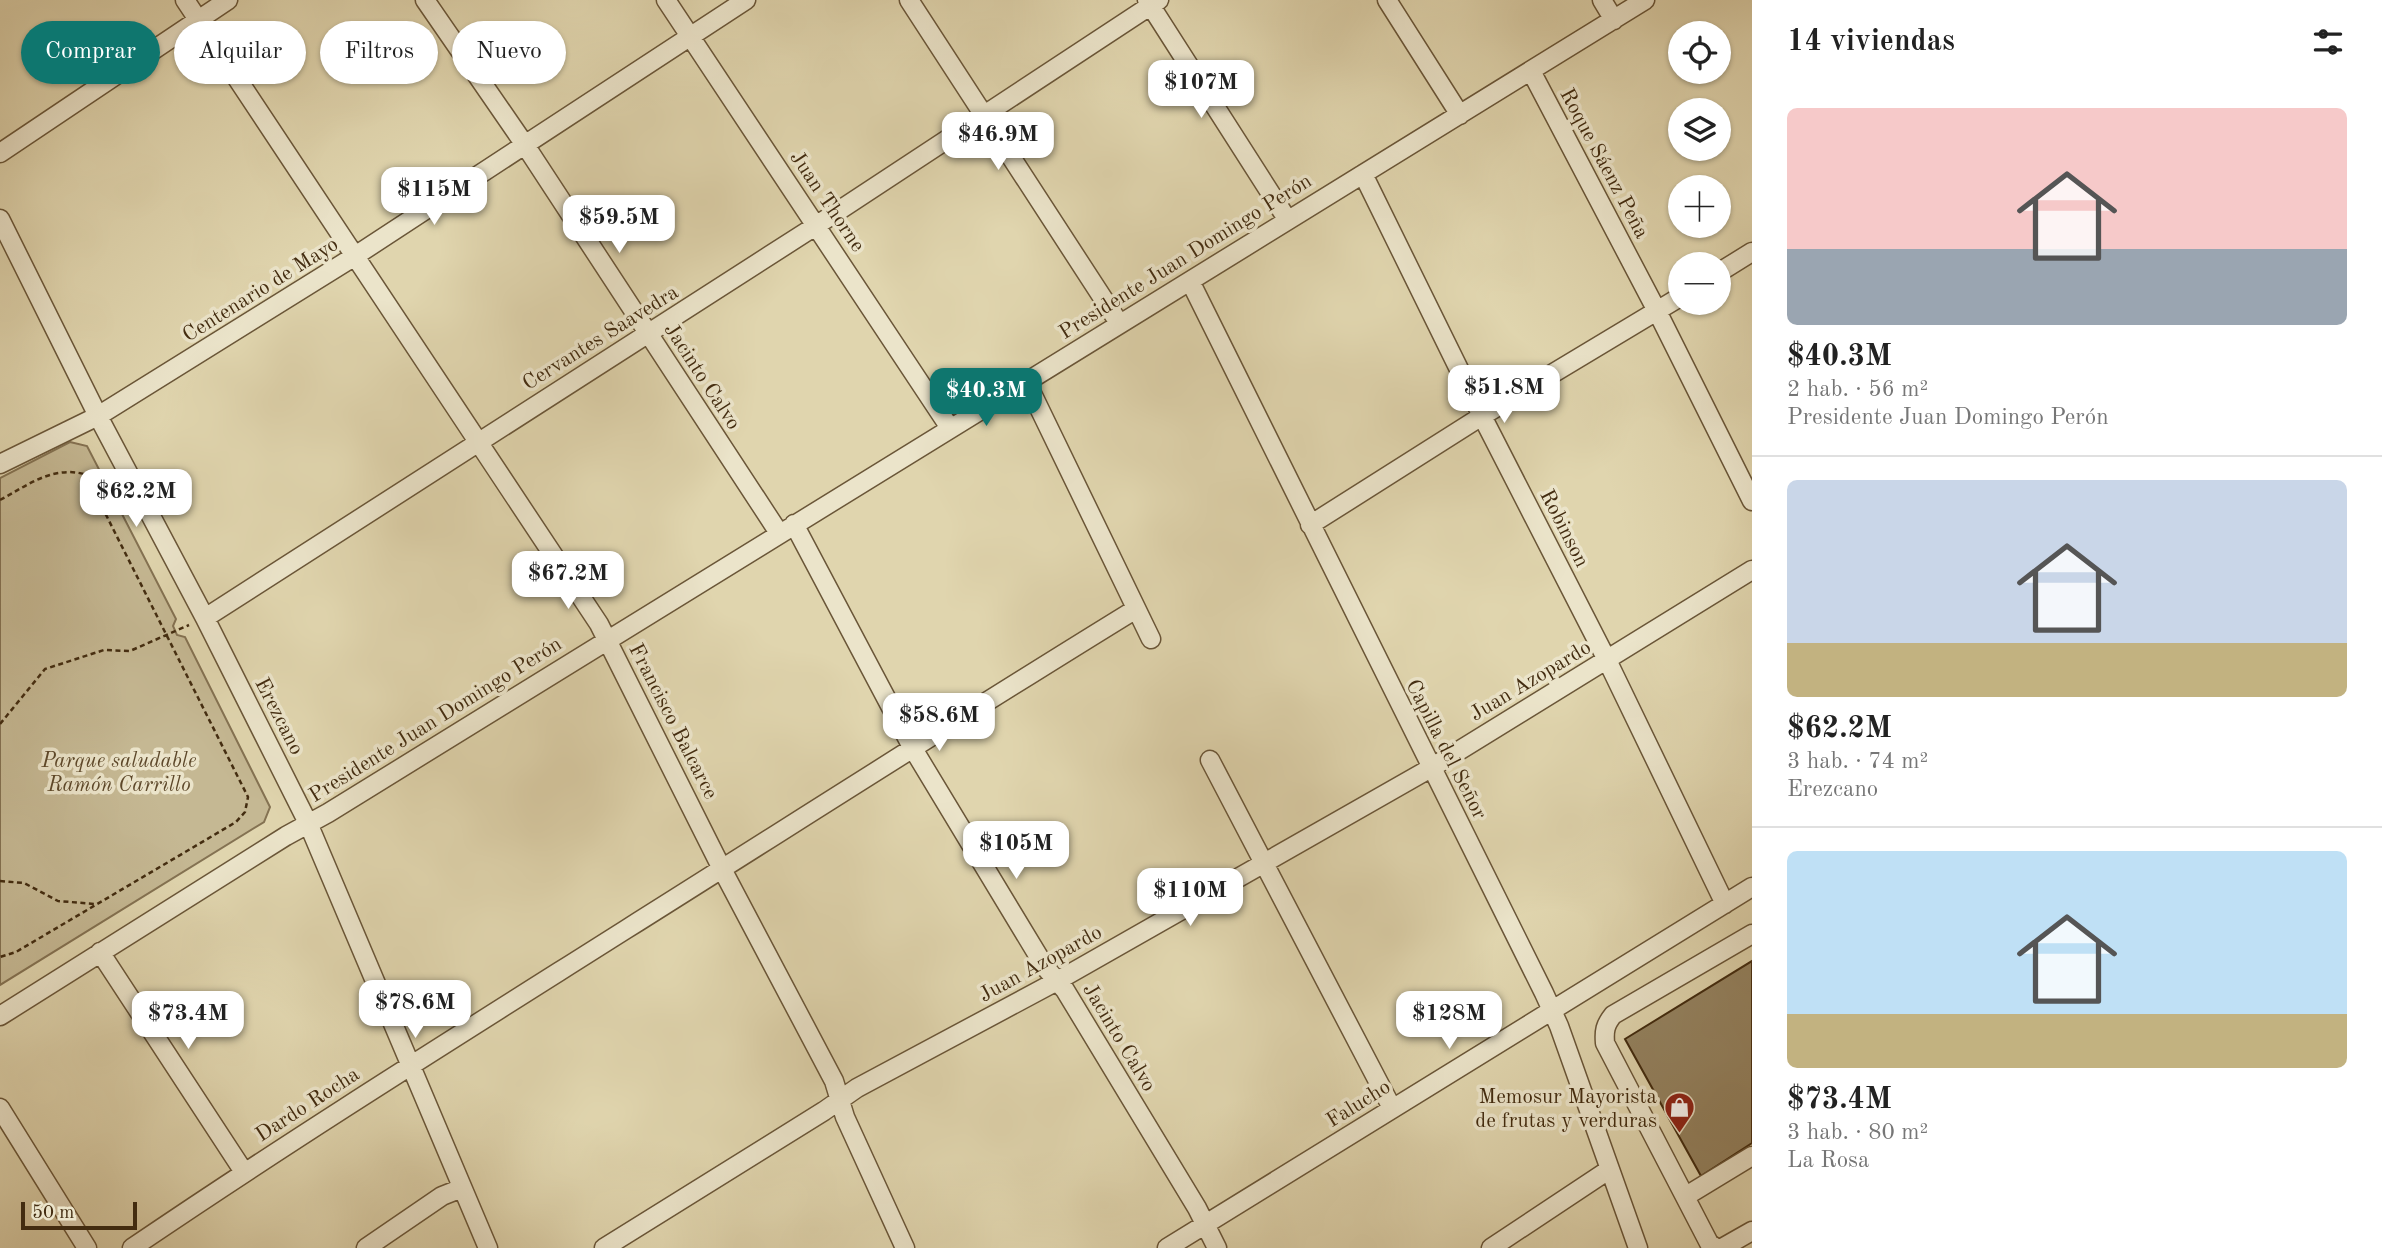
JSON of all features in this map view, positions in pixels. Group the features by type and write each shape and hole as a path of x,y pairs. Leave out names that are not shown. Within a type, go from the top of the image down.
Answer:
{"street":[{"name":"Francisco Balcarce","path":"186,0 599,624 722,869 834,1081 845,1117 905,1248"},
{"path":"0,153 228,0"},
{"name":"Jacinto Calvo","path":"425,0 648,334 787,529 912,747 1045,967 1057,981 1183,1185 1217,1248"},
{"name":"Juan Thorne","path":"666,0 950,428"},
{"name":"Centenario de Mayo","path":"0,464 98,416 355,256 747,0"},
{"path":"909,0 1119,323"},
{"path":"1387,0 1460,114"},
{"path":"1601,0 1614,20"},
{"name":"Presidente Juan Domingo Perón","path":"0,1016 308,822 328,813 1645,0"},
{"path":"1152,2 1287,219"},
{"name":"Cervantes Saavedra","path":"205,618 817,225 1152,2"},
{"name":"Roque Sáenz Peña","path":"1531,71 1657,311 1752,501"},
{"name":"Robinson","path":"1363,174 1482,416 1607,660 1725,904"},
{"name":"Erezcano","path":"0,219 98,416 205,618 308,822 488,1248"},
{"path":"1731,265 1752,252"},
{"name":"Capilla del Señor","path":"1190,281 1552,1011 1638,1248"},
{"path":"1310,525 1482,416 1668,304"},
{"path":"1026,381 1151,639"},
{"name":"Juan Azopardo","path":"604,1248 856,1088 1057,981 1431,768 1752,570"},
{"name":"Dardo Rocha","path":"132,1248 244,1172 410,1066 912,747 1136,609"},
{"path":"1210,760 1392,1108"},
{"name":"Falucho","path":"1167,1248 1752,887"},
{"path":"1716,1248 1709,1243 1605,1043 1604,1032 1613,1015 1752,934"},
{"path":"100,952 244,1172"},
{"path":"0,1108 87,1248"},
{"path":"1682,1191 1691,1193 1752,1156"},
{"path":"1491,1248 1610,1169"},
{"path":"366,1248 442,1196 462,1188"},
{"path":"1722,1248 1752,1231"}],"path":[{"path":"0,500 53,473 69,470 84,474 248,797 245,811 236,821 16,952 0,957"},
{"path":"0,724 45,670 104,650 130,651 175,630"},
{"path":"0,881 24,883 58,901 95,904"}],"green space":[{"name":"Parque saludable Ramón Carrillo","path":"70,442 87,446 176,619 173,626 177,635 185,637 270,807 264,822 0,985 0,478"}],"building":[{"path":"1752,961 1752,1143 1701,1176 1625,1039"}],"place":[{"name":"Memosur Mayorista de frutas y verduras","path":"1680,1135"}]}
